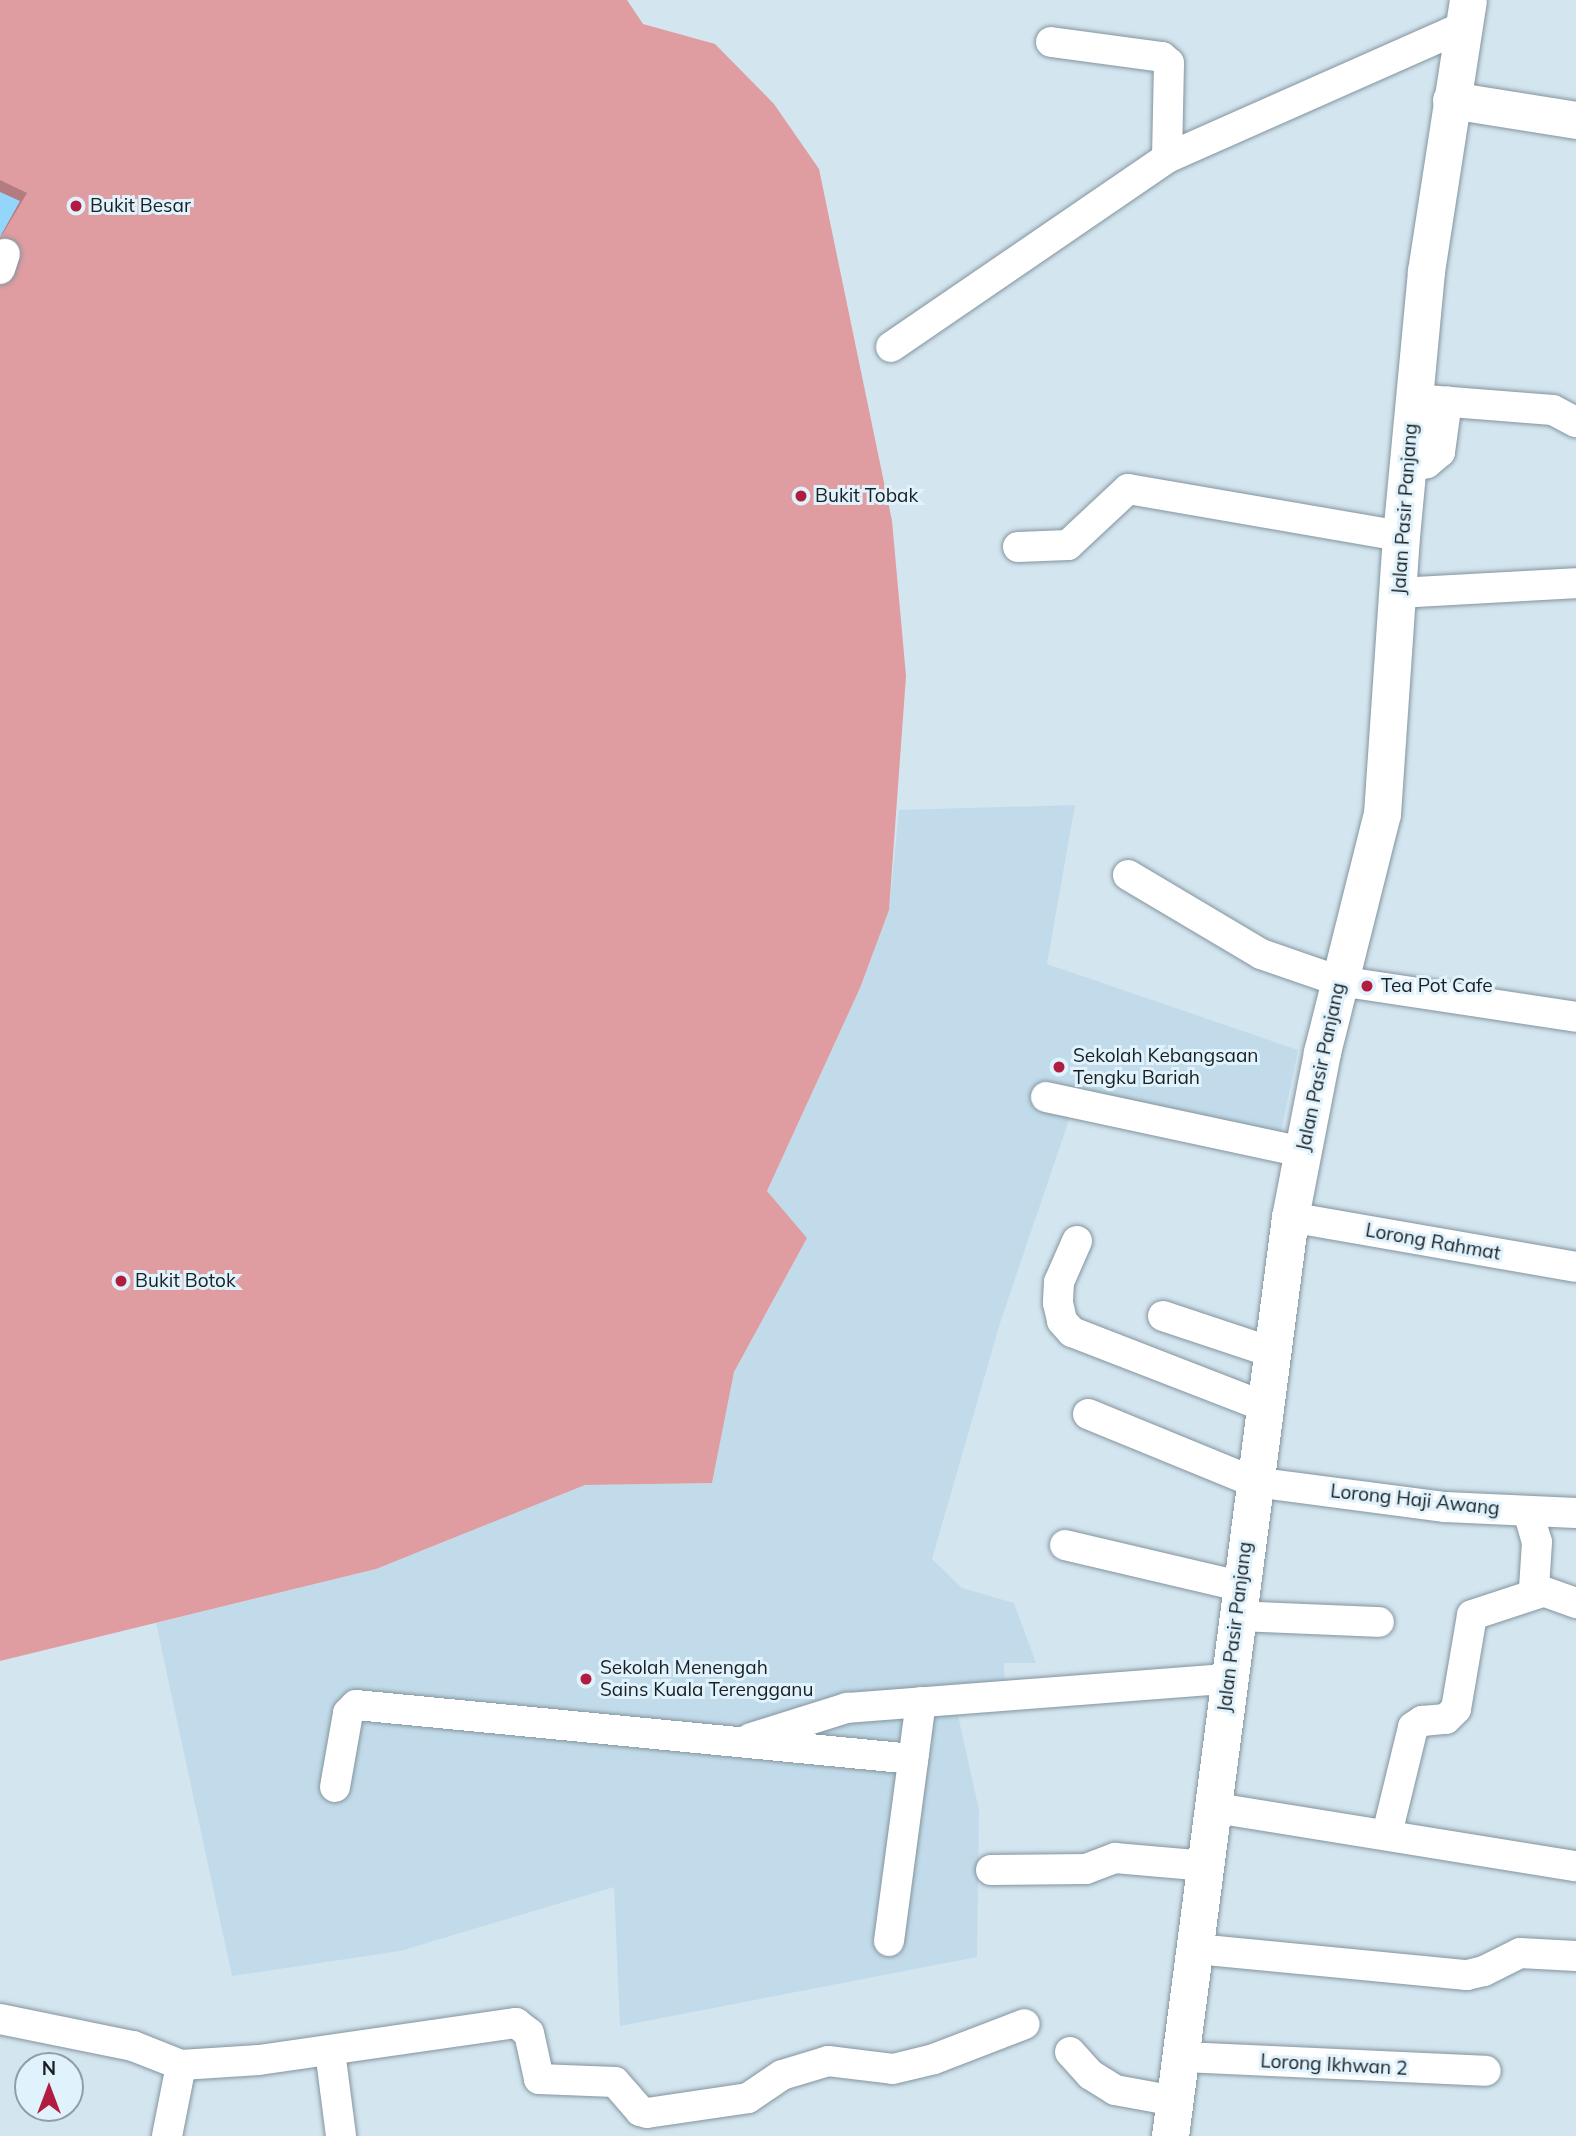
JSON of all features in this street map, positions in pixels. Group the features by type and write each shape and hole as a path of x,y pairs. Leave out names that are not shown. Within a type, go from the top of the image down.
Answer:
{"main road":[{"name":"Jalan Pasir Panjang","path":"1172,2119 1216,1808 1227,1679 1290,1217 1339,981 1382,814 1407,467 1430,400 1451,100 1466,14"},
{"path":"1451,100 1576,120"}],"street":[{"path":"891,347 1167,158 1466,14"},
{"path":"1051,43 1162,57 1169,63 1167,158"},
{"path":"1430,400 1553,410 1576,422"},
{"path":"1018,547 1068,545 1128,489 1401,536"},
{"path":"1399,593 1576,583"},
{"path":"1128,875 1261,954 1339,981 1576,1017"},
{"path":"1046,1097 1303,1152"},
{"name":"Lorong Rahmat","path":"1290,1217 1576,1267"},
{"path":"1077,1241 1059,1282 1058,1303 1062,1321 1072,1332 1264,1406"},
{"path":"1163,1316 1271,1352"},
{"name":"Lorong Haji Awang","path":"1088,1414 1254,1482 1445,1507 1576,1513"},
{"path":"1528,1511 1536,1530 1532,1581 1539,1593"},
{"path":"1065,1545 1238,1601 1379,1622"},
{"path":"1387,1835 1413,1727 1423,1721 1446,1718 1456,1709 1472,1615 1539,1593 1576,1603"},
{"path":"741,1741 847,1708 1227,1679"},
{"path":"889,1941 921,1702"},
{"path":"335,1787 348,1713 356,1704 913,1759"},
{"path":"1216,1808 1576,1866"},
{"path":"991,1870 1086,1869 1115,1858 1207,1866"},
{"path":"1196,1949 1467,1975 1484,1971 1520,1953 1576,1956"},
{"path":"0,2020 133,2046 181,2065 330,2051 516,2022 529,2033 539,2079 615,2082 640,2111 647,2113 748,2098 782,2076 828,2061 893,2069 934,2059 1025,2024"},
{"path":"330,2051 341,2136"},
{"path":"1070,2052 1091,2075 1115,2091 1172,2119"},
{"name":"Lorong Ikhwan 2","path":"1182,2057 1486,2071"},
{"path":"167,2136 181,2065"}],"shaded area":[{"path":"0,0 627,0 643,24 715,44 774,104 819,169 892,521 906,676 889,910 860,988 767,1191 807,1238 734,1372 712,1483 585,1485 376,1569 0,1661"},
{"name":"Sekolah Menengah Sains Kuala Terengganu","path":"1075,805 1047,964 1298,1050 1275,1160 1071,1114 1000,1323 932,1559 962,1588 1014,1603 1036,1663 1004,1663 1005,1705 957,1711 979,1810 977,1957 620,2026 614,1887 400,1951 232,1976 156,1623 376,1569 585,1485 712,1483 734,1372 807,1238 767,1191 860,988 889,910 899,810"}],"building":[{"path":"0,192 20,201 0,237"}],"place":[{"name":"Bukit Besar","path":"76,206"},
{"name":"Bukit Tobak","path":"801,496"},
{"name":"Tea Pot Cafe","path":"1367,986"},
{"name":"Sekolah Kebangsaan Tengku Bariah","path":"1059,1067"},
{"name":"Bukit Botok","path":"121,1281"},
{"name":"Sekolah Menengah Sains Kuala Terengganu","path":"586,1679"}]}
